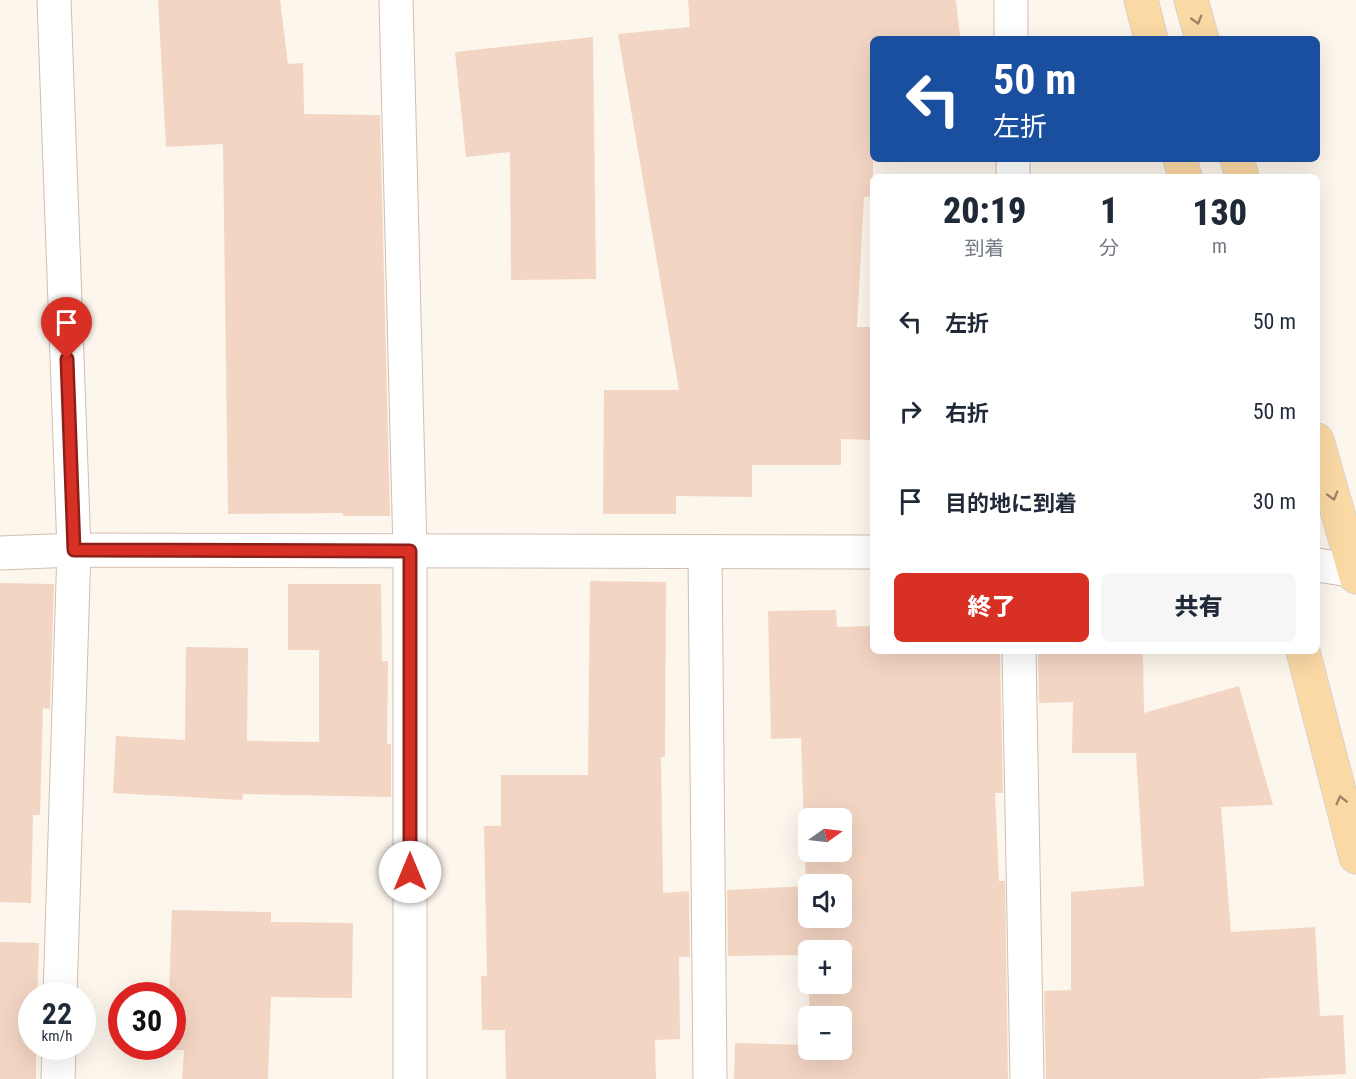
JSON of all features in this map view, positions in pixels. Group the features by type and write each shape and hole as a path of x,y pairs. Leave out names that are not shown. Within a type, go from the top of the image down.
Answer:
{"main road":[{"path":"1141,0 1150,36"},
{"path":"1191,0 1201,36"},
{"path":"1320,450 1356,573"},
{"path":"1304,654 1356,857"}],"street":[{"path":"54,0 74,550 60,982"},
{"path":"396,0 410,551 410,1079"},
{"path":"1011,0 1011,36"},
{"path":"0,553 74,550 870,552"},
{"path":"705,553 710,1079"},
{"path":"1320,566 1356,573"},
{"path":"1018,654 1026,1079"},
{"path":"58,1079 59,1060"}],"building":[{"path":"158,0 280,0 288,64 303,63 304,114 380,115 390,516 343,516 343,513 228,514 223,144 166,147"},
{"path":"688,0 956,0 960,36 870,36 870,162 873,162 873,174 870,174 870,196 864,197 857,327 870,327 870,440 841,439 841,465 752,465 752,497 676,496 676,514 603,514 604,390 679,390 618,34 690,27"},
{"path":"593,37 596,279 511,280 510,152 466,157 455,52"},
{"path":"590,581 666,582 665,757 661,757 663,893 689,891 690,957 679,957 680,1039 655,1040 656,1079 506,1079 505,1030 482,1030 481,976 487,976 484,826 501,826 501,775 588,775"},
{"path":"0,583 54,584 50,709 43,708 40,815 33,815 31,903 0,902"},
{"path":"288,584 381,584 382,661 388,661 387,744 391,744 391,797 243,794 242,800 113,793 116,736 185,740 186,647 248,648 247,741 319,742 319,650 288,650"},
{"path":"836,610 837,627 870,626 870,654 1000,654 1003,793 995,793 999,881 1005,881 1008,1079 734,1079 735,1043 798,1045 798,1060 852,1060 852,1006 809,1006 809,994 852,994 852,940 798,940 798,955 728,956 727,890 798,886 798,928 852,928 852,874 806,874 805,862 852,862 852,808 803,808 801,738 771,739 768,611"},
{"path":"1038,654 1143,654 1144,713 1239,686 1273,805 1221,807 1231,932 1315,927 1320,1016 1343,1015 1346,1074 1253,1079 1046,1079 1044,991 1071,990 1071,892 1144,886 1136,753 1072,753 1073,702 1039,703"},
{"path":"172,910 271,912 271,922 353,923 352,998 271,997 268,1079 182,1079 183,1060 186,1060 186,982 169,982"},
{"path":"0,942 39,943 38,982 18,982 18,1060 36,1060 36,1079 0,1079"}],"route":[{"path":"67,359 74,550 410,551 410,872"}]}
